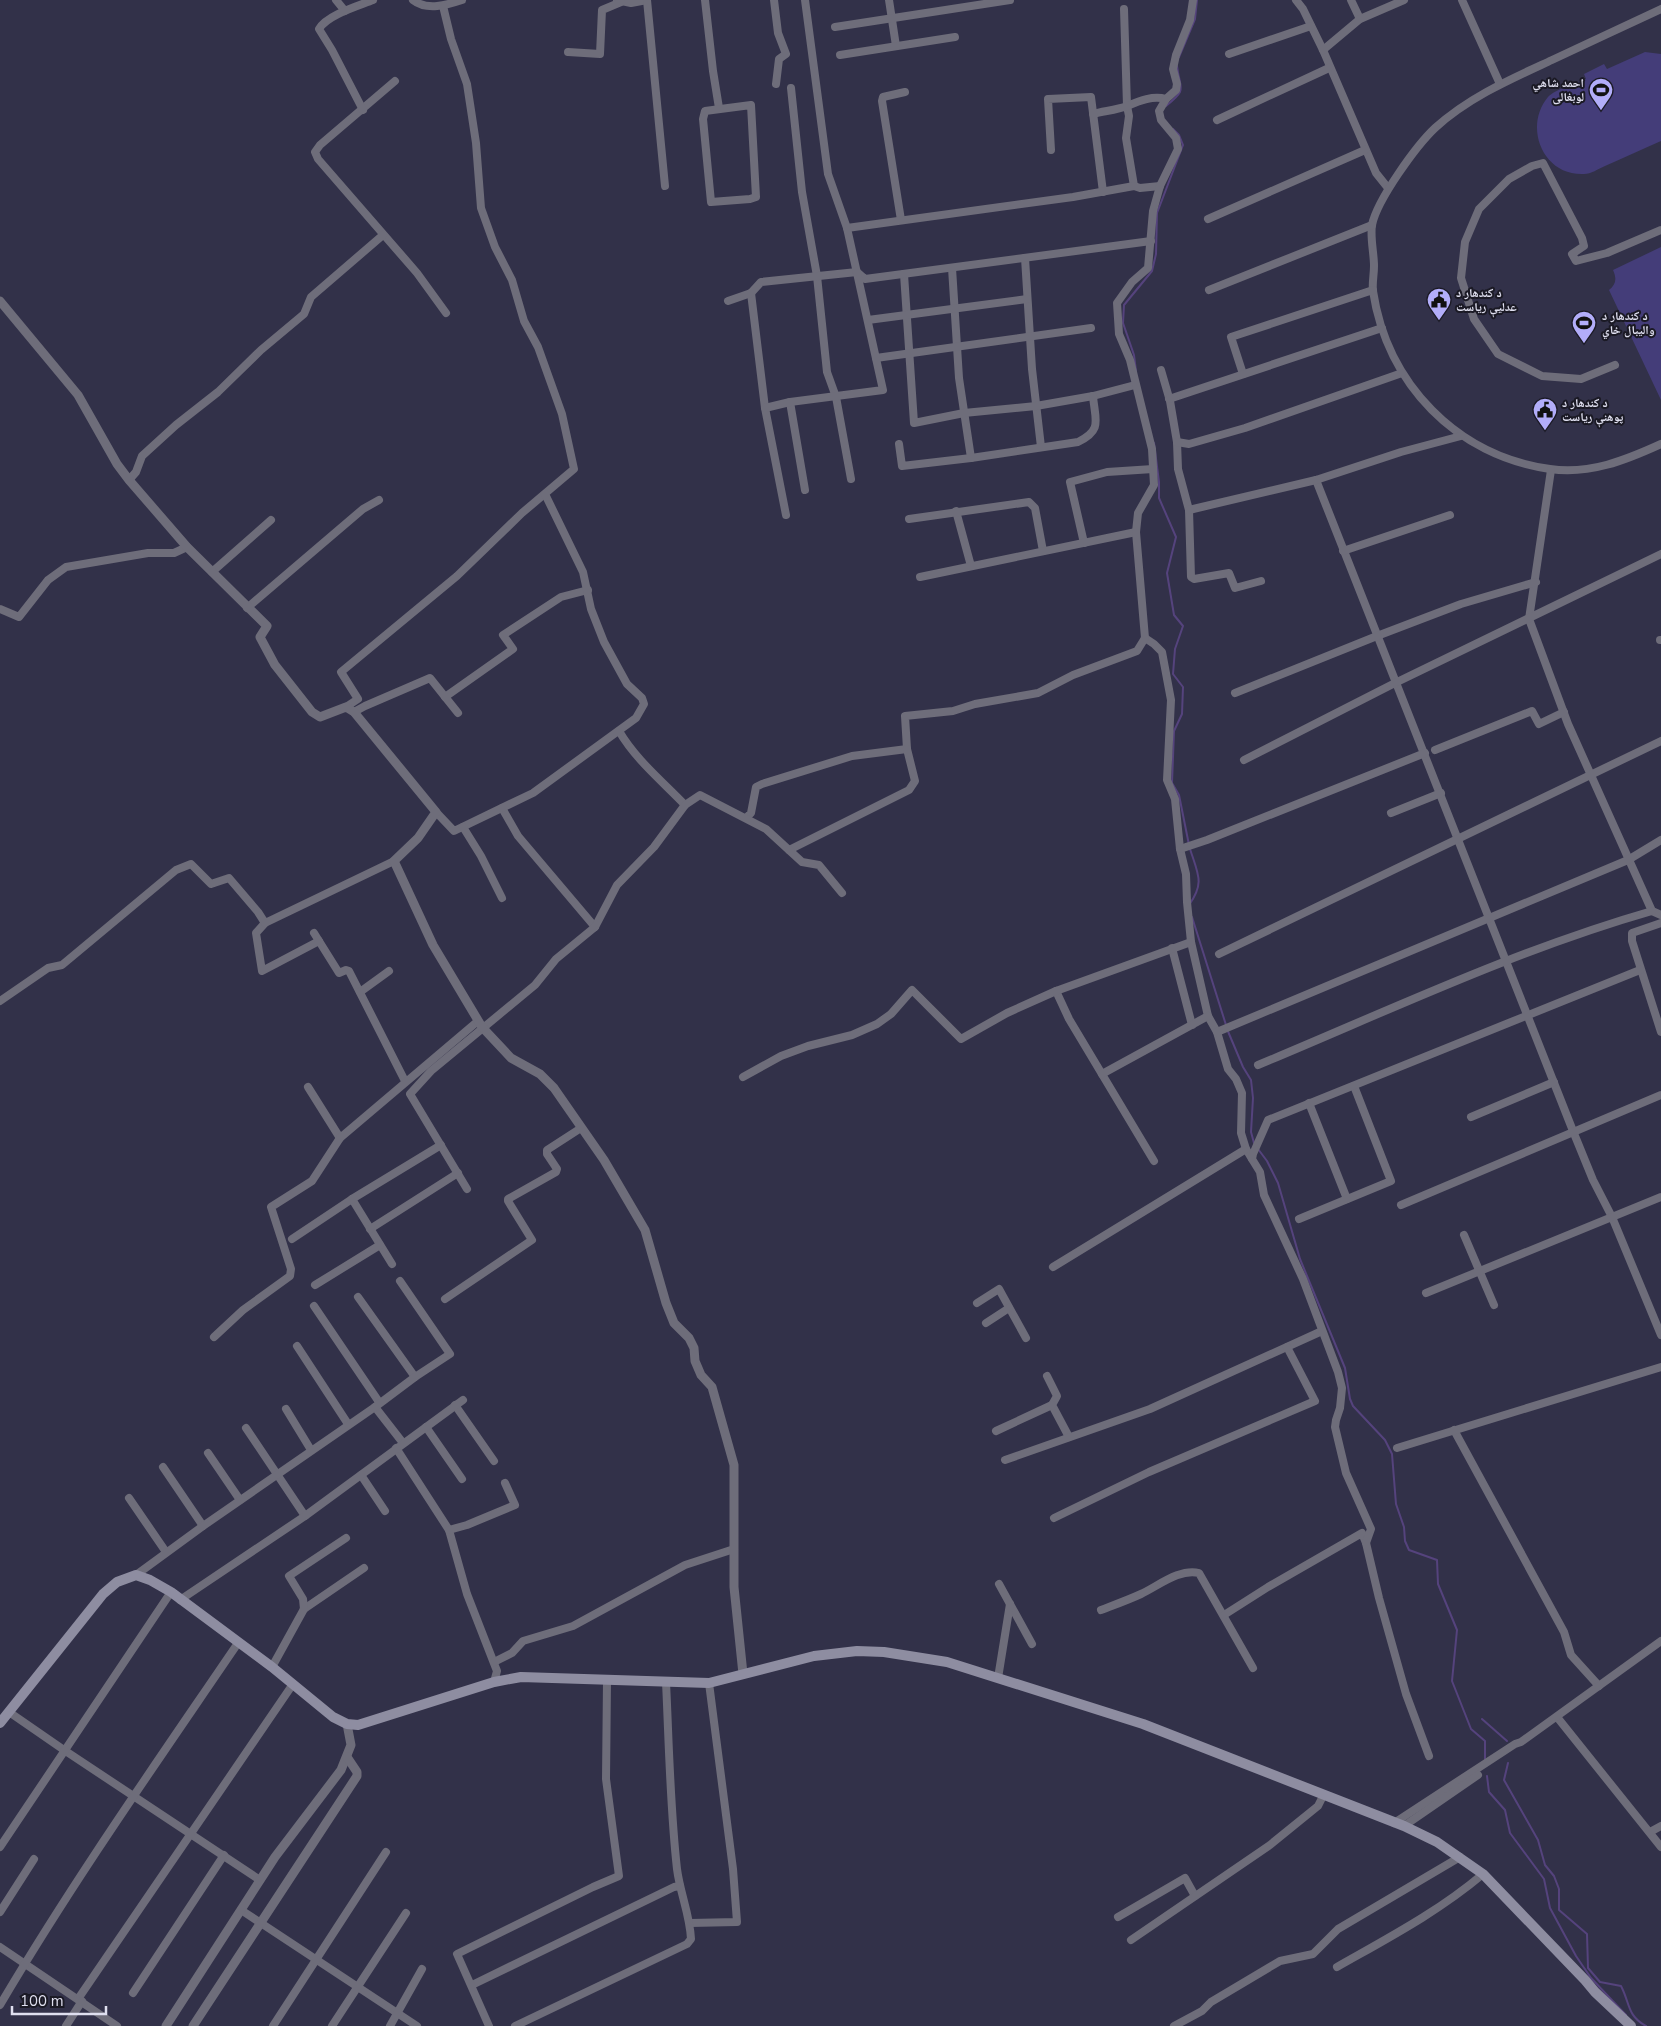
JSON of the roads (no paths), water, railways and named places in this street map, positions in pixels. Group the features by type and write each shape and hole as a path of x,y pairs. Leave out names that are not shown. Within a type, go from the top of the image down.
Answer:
{"main road":[{"path":"0,1723 103,1594 117,1582 136,1575 150,1580 171,1592 272,1667 333,1717 347,1724 358,1724 382,1718 494,1682 521,1677 709,1683 814,1656 866,1651 947,1662 1144,1724 1399,1825 1437,1842 1482,1874 1595,1992 1631,2026"}],"street":[{"path":"336,0 345,11"},
{"path":"363,110 332,50 318,29 321,24 345,11 373,0"},
{"path":"413,0 418,4 443,6 462,0"},
{"path":"568,52 600,54 602,10 619,1 647,0 665,186"},
{"path":"705,0 719,108"},
{"path":"774,0 778,33 786,54 779,59 776,84"},
{"path":"765,408 790,402 882,390 847,228 828,174 805,0"},
{"path":"889,0 896,46"},
{"path":"836,27 1010,0"},
{"path":"789,850 909,790 915,781 907,749 905,716 954,710 975,704 1038,693 1073,675 1137,651 1145,638 1136,532 1138,513 1154,485 1152,449 1130,360 1119,334 1118,303 1132,282 1148,268 1154,211 1160,186 1178,149 1176,138 1160,120 1159,111 1166,99 1176,90 1177,84 1173,69 1176,54 1190,20 1193,0"},
{"path":"1296,0 1303,9 1323,50 1329,68 1376,174 1388,188"},
{"path":"1351,0 1360,19"},
{"path":"1323,50 1360,19 1404,0"},
{"path":"1462,0 1500,84"},
{"path":"0,301 78,395 117,464 129,480 187,547 267,626 260,637 275,665 312,712 320,717 346,707 358,699 341,672 458,576 522,513 574,469 562,414 538,347 524,321 512,280 495,247 481,208 476,143 467,84 451,39 443,6"},
{"path":"1124,9 1127,106 1129,116 1126,138 1134,186"},
{"path":"1661,9 1500,84 1466,105 1434,129 1388,188 1372,225 1373,290 1382,328 1402,373 1420,398 1442,422 1461,436 1488,450 1523,463 1551,470 1586,469 1615,463 1661,444"},
{"path":"1229,54 1311,26"},
{"path":"840,55 955,37"},
{"path":"1217,120 1329,68"},
{"path":"395,81 320,145 315,152 318,159 416,273 446,313"},
{"path":"791,88 802,192 818,276 827,372 836,397 851,479"},
{"path":"901,220 882,101 883,97 905,92"},
{"path":"1051,150 1047,100 1049,98 1090,97 1092,99 1092,114 1103,192"},
{"path":"1092,114 1127,106 1139,100 1166,99"},
{"path":"751,105 756,197 711,202 703,120 705,111 719,108 751,105"},
{"path":"1208,219 1365,150"},
{"path":"1615,365 1581,379 1542,376 1498,354 1474,319 1461,278 1466,242 1478,208 1509,179 1532,166 1543,163 1582,238 1584,246 1572,254 1576,260 1607,253 1661,230"},
{"path":"847,228 1134,186 1140,188 1160,186"},
{"path":"1209,290 1372,225"},
{"path":"129,480 136,472 142,456 176,425 218,392 261,350 304,314 311,297 383,235"},
{"path":"728,301 751,293 762,282 857,272 865,279 1151,241"},
{"path":"1024,258 1041,447"},
{"path":"952,268 959,378 971,458"},
{"path":"904,274 914,423 964,413 1036,406 1093,396 1135,385"},
{"path":"1243,374 1231,337 1373,290"},
{"path":"751,293 765,408 786,515"},
{"path":"868,320 1028,299"},
{"path":"876,358 1091,328"},
{"path":"1169,399 1382,328"},
{"path":"1161,370 1169,399 1177,442 1178,469 1190,510 1192,577 1229,573 1234,588 1261,581"},
{"path":"1177,442 1189,444 1245,428 1402,373"},
{"path":"899,444 902,466 1078,442 1092,435 1096,426 1093,396"},
{"path":"790,402 805,490"},
{"path":"1190,510 1316,480 1409,450 1461,436"},
{"path":"1084,542 1070,482 1108,472 1153,470"},
{"path":"1258,1065 1507,961 1612,923 1657,913 1628,860 1590,774 1529,619 1536,582 1551,470"},
{"path":"1316,480 1395,683 1425,752 1573,1131 1593,1180 1612,1217 1661,1335"},
{"path":"346,707 354,712 436,812 454,831 533,793 636,718 644,704 642,698 627,684 616,666 591,609 583,572 544,494"},
{"path":"247,608 363,509 379,500"},
{"path":"909,519 1029,502 1035,508 1043,551"},
{"path":"956,511 971,566"},
{"path":"1343,551 1450,515"},
{"path":"212,572 271,520"},
{"path":"920,577 1136,532"},
{"path":"0,609 19,616 48,580 66,567 148,553 174,553 187,547"},
{"path":"1244,760 1395,683 1661,554"},
{"path":"1235,693 1461,604 1536,582"},
{"path":"445,697 513,649 503,635 561,597 588,590"},
{"path":"1145,638 1162,652 1171,700 1167,780 1174,799 1186,847 1187,902 1191,942 1208,1016 1217,1032 1228,1069 1236,1078 1242,1093 1241,1132 1246,1149 1253,1157 1260,1172 1264,1195 1303,1279 1338,1372 1342,1388 1340,1408 1335,1427 1346,1473 1371,1529 1366,1543"},
{"path":"354,712 430,678 458,712"},
{"path":"1436,750 1532,711 1539,724 1564,712"},
{"path":"619,731 639,760 656,774 684,806"},
{"path":"1219,954 1458,837 1661,741"},
{"path":"747,817 751,813 756,787 762,784 852,756 907,749"},
{"path":"1186,847 1425,752"},
{"path":"1391,813 1441,793"},
{"path":"214,1337 242,1310 290,1276 291,1269 271,1207 312,1180 340,1138 405,1081 535,985 556,959 595,927 618,885 654,847 684,806 700,795 747,817 766,829 802,862 819,865 842,893"},
{"path":"502,808 518,836 595,927"},
{"path":"319,941 262,971 256,933 265,923 394,861 418,838 436,812"},
{"path":"463,826 481,856 502,898"},
{"path":"1217,1032 1628,860 1661,840"},
{"path":"394,861 433,945 480,1024 511,1058 540,1074 554,1088 604,1160 645,1230 666,1303 674,1323 689,1338 694,1348 694,1361 701,1375 712,1387 734,1465 734,1587 743,1674"},
{"path":"0,1001 48,968 62,966 176,870 191,864 210,884 229,878 265,923"},
{"path":"1661,923 1632,933 1632,941 1640,970 1661,1032"},
{"path":"314,933 339,973 346,970 349,971 378,1032 405,1081"},
{"path":"743,1077 781,1056 808,1046 852,1035 876,1024 891,1014 912,990 961,1039 1007,1013 1056,991 1191,942"},
{"path":"1172,948 1192,1025"},
{"path":"1253,1157 1268,1120 1640,970"},
{"path":"360,992 389,971"},
{"path":"1056,991 1069,1019 1154,1161"},
{"path":"1653,1007 1661,1003"},
{"path":"1102,1074 1208,1016"},
{"path":"467,1189 410,1094 480,1024"},
{"path":"1470,1117 1554,1082"},
{"path":"1300,1219 1391,1180 1354,1086"},
{"path":"308,1087 340,1138"},
{"path":"1401,1205 1661,1095"},
{"path":"1309,1103 1347,1199"},
{"path":"444,1299 532,1240 508,1199 556,1172 557,1170 546,1152 581,1128"},
{"path":"292,1240 352,1199 441,1145"},
{"path":"1053,1267 1246,1149"},
{"path":"370,1229 458,1173"},
{"path":"1426,1293 1661,1197"},
{"path":"352,1199 392,1264"},
{"path":"1464,1235 1494,1305"},
{"path":"315,1285 380,1245"},
{"path":"136,1575 166,1552 450,1354 400,1281"},
{"path":"977,1303 999,1289 1026,1338"},
{"path":"358,1297 415,1377"},
{"path":"314,1306 403,1443"},
{"path":"986,1323 1009,1308"},
{"path":"1005,1460 1150,1410 1322,1331"},
{"path":"297,1346 348,1424"},
{"path":"1054,1518 1148,1472 1316,1401 1287,1347"},
{"path":"1397,1448 1661,1367"},
{"path":"996,1431 1052,1405 1056,1396 1047,1376"},
{"path":"180,1600 305,1516 463,1400"},
{"path":"455,1405 494,1461"},
{"path":"1052,1405 1069,1437"},
{"path":"286,1409 311,1450"},
{"path":"426,1427 462,1479"},
{"path":"246,1428 305,1516"},
{"path":"1454,1430 1564,1632 1571,1654 1599,1686"},
{"path":"396,1448 450,1530 467,1594 498,1671 494,1682"},
{"path":"208,1453 240,1500"},
{"path":"163,1467 203,1526"},
{"path":"361,1475 385,1511"},
{"path":"450,1530 515,1505 505,1483"},
{"path":"129,1498 166,1552"},
{"path":"1224,1614 1362,1533 1406,1694 1429,1756"},
{"path":"304,1609 303,1600 289,1576 346,1538"},
{"path":"494,1662 512,1653 523,1641 573,1626 685,1565 734,1549"},
{"path":"272,1667 304,1609 364,1568"},
{"path":"1101,1610 1141,1594 1175,1576 1194,1572 1199,1573 1253,1668"},
{"path":"999,1584 1032,1644"},
{"path":"0,1847 171,1592"},
{"path":"998,1678 1010,1604"},
{"path":"1399,1825 1557,1717 1661,1642"},
{"path":"0,2005 24,1964 134,1796 238,1643"},
{"path":"489,2026 457,1954 619,1876 606,1779 606,1681"},
{"path":"515,2026 687,1944 691,1939 690,1923 684,1906 677,1870 666,1682"},
{"path":"690,1923 738,1922 709,1683"},
{"path":"66,2026 80,2000 190,1833 293,1684"},
{"path":"9,1712 260,1880"},
{"path":"1557,1717 1661,1847"},
{"path":"166,2026 275,1857 342,1770 351,1745 347,1724"},
{"path":"193,2026 357,1776 347,1757"},
{"path":"1131,1940 1270,1845 1318,1806 1323,1796"},
{"path":"1650,1832 1661,1826"},
{"path":"272,2026 386,1852"},
{"path":"133,1993 224,1855"},
{"path":"1174,2026 1202,2011 1211,2002 1280,1962 1313,1954 1338,1929 1460,1858"},
{"path":"0,1912 34,1859"},
{"path":"1337,1967 1418,1921 1462,1891 1482,1874"},
{"path":"1118,1917 1185,1878 1195,1896"},
{"path":"472,1985 674,1887 680,1886"},
{"path":"241,1910 417,2026"},
{"path":"332,2026 406,1913"},
{"path":"0,1946 117,2026"},
{"path":"390,2026 422,1968"}],"waterway":[{"path":"1179,57 1195,19 1197,0"},
{"path":"1166,106 1177,96 1181,89 1177,66"},
{"path":"1136,371 1134,355 1123,323 1124,305 1152,271 1156,254 1157,213 1183,145 1179,135 1173,129"},
{"path":"1154,443 1159,498 1176,537 1167,573 1174,615 1183,626 1175,649 1173,674 1183,687 1182,714 1174,731 1172,783 1179,795 1189,845"},
{"path":"1189,905 1198,884 1197,872 1190,849"},
{"path":"1192,917 1226,1025"},
{"path":"1227,1029 1243,1067 1251,1080 1253,1098 1251,1132 1254,1143"},
{"path":"1258,1149 1267,1161 1278,1183 1300,1259 1345,1368 1353,1406 1385,1440 1392,1454 1396,1504 1404,1527 1405,1541 1409,1550 1437,1560 1438,1584 1457,1630 1452,1681 1471,1729 1485,1741 1485,1759"},
{"path":"1482,1719 1507,1741"},
{"path":"1508,1763 1504,1780 1538,1840 1545,1865 1554,1876 1559,1889 1559,1910 1587,1934 1588,1968 1600,1982 1621,1986 1635,2018 1646,2026"},
{"path":"1487,1776 1489,1792 1505,1810 1510,1833 1544,1879 1550,1908 1576,1956 1591,1978 1626,2015"}],"place":[{"name":"احمد شاهي لوبغالی","path":"1601,111"},
{"name":"د کندهار د عدلیې رياست","path":"1439,321"},
{"name":"د کندهار د واليبال ځاي","path":"1584,344"},
{"name":"د کندهار د پوهنې رياست","path":"1545,431"}]}
